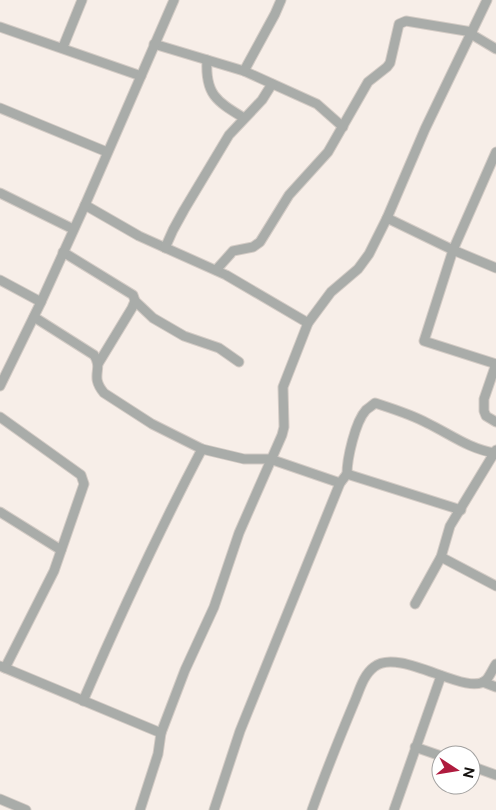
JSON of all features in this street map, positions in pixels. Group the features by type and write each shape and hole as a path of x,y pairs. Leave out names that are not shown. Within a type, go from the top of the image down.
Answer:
{"street":[{"path":"62,48 82,0"},
{"path":"0,386 85,205 174,0"},
{"path":"244,71 281,0"},
{"path":"140,810 158,754 162,733 185,670 214,607 239,533 270,459 279,443 284,427 283,387 308,324 331,292 364,262 387,218 425,129 486,0"},
{"path":"216,270 232,251 253,247 260,242 289,195 328,152 368,82 387,68 390,63 398,28 402,22 406,21 471,33 496,49"},
{"path":"0,27 141,76"},
{"path":"154,44 244,71 317,104 343,127"},
{"path":"207,60 206,78 214,97 244,118"},
{"path":"166,248 172,230 229,135 262,100 272,84"},
{"path":"0,108 107,152"},
{"path":"496,152 453,250 424,341 496,364 483,405 486,416 496,422"},
{"path":"0,193 73,229"},
{"path":"85,205 139,236 216,270 308,324"},
{"path":"387,218 453,250 496,268"},
{"path":"63,252 133,295 135,301 153,318 184,336 219,348 239,362"},
{"path":"0,280 41,302"},
{"path":"135,301 98,364 96,380 104,393 152,424 202,449 244,458 270,459 340,483"},
{"path":"34,317 94,355 98,364"},
{"path":"214,810 240,731 340,483 347,474 347,461 358,425 365,411 375,403 410,414 480,450 495,451 450,526 441,558 415,604"},
{"path":"0,418 81,474 84,484 54,570 3,667 162,733"},
{"path":"83,700 158,533 202,449"},
{"path":"347,474 461,510"},
{"path":"0,512 61,550"},
{"path":"441,558 496,586"},
{"path":"312,810 363,682 371,669 379,662 388,660 398,662 472,684 483,682 496,687"},
{"path":"483,682 496,664"},
{"path":"394,810 441,676"},
{"path":"415,747 431,753"},
{"path":"481,770 496,775"},
{"path":"0,799 26,810"}]}
